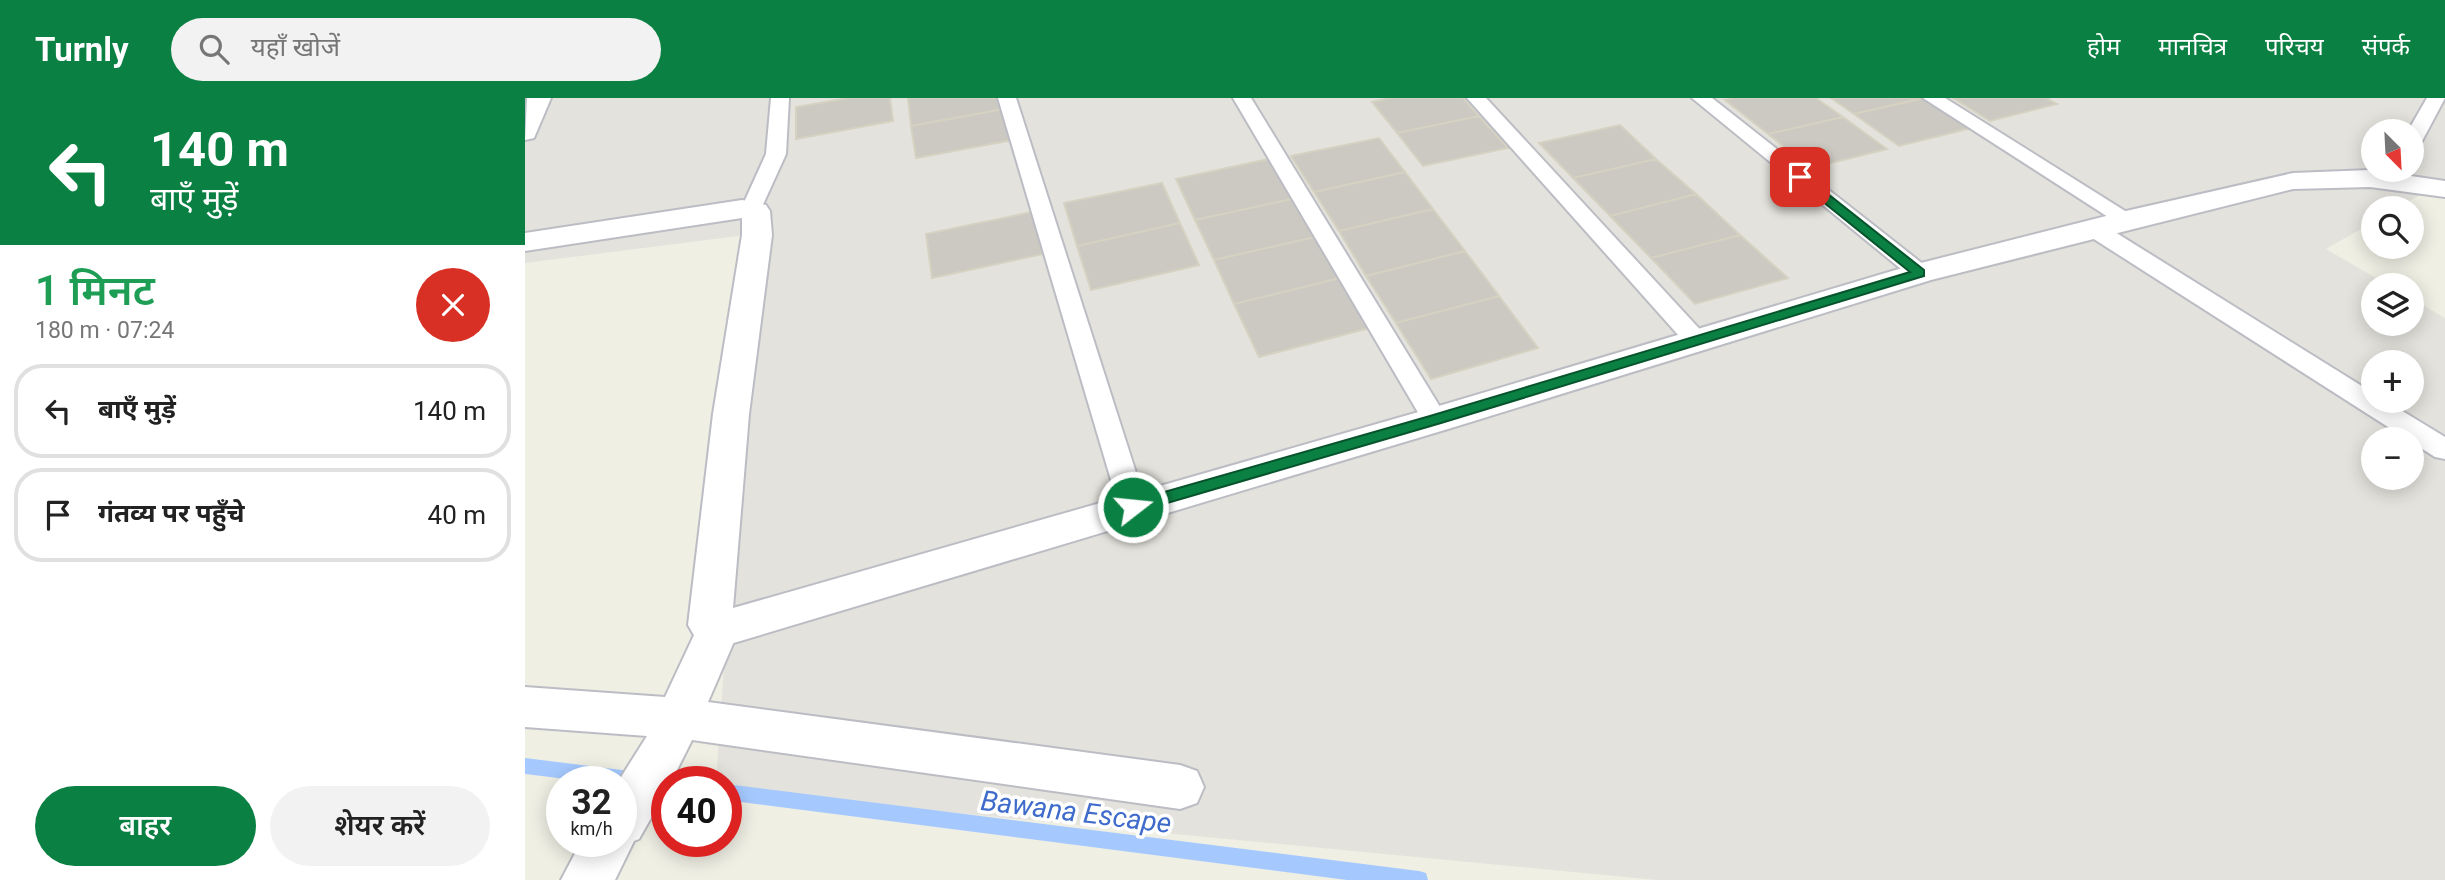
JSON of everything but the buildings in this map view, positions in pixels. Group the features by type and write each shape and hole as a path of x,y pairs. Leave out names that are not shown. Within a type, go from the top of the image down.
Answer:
{"street":[{"path":"525,132 539,98"},
{"path":"637,794 671,735 717,630 1920,273 2293,181 2361,175"},
{"path":"2422,182 2445,189"},
{"path":"525,242 751,209 756,211 757,235 726,467 710,625 717,630"},
{"path":"525,707 671,735 1180,787"},
{"path":"587,880 601,857"}],"lane":[{"path":"751,209 776,154 780,98"},
{"path":"1007,98 1133,507"},
{"path":"1241,98 1435,419"},
{"path":"1476,98 1697,341"},
{"path":"1701,98 1920,273"},
{"path":"1932,98 2110,224 2445,450"},
{"path":"2421,119 2429,99"}],"shaded area":[{"path":"525,98 2445,98 2445,181 2418,196 2361,196 2361,229 2326,249 2367,273 2361,273 2361,336 2424,336 2424,306 2445,318 2445,880 1657,880 742,793 742,766 717,766 754,234 525,263"}],"waterway":[{"name":"Bawana Escape","path":"525,766 638,780"},
{"name":"Bawana Escape","path":"742,794 1419,880"}],"route":[{"path":"1133,507 1920,273 1800,177"}]}
